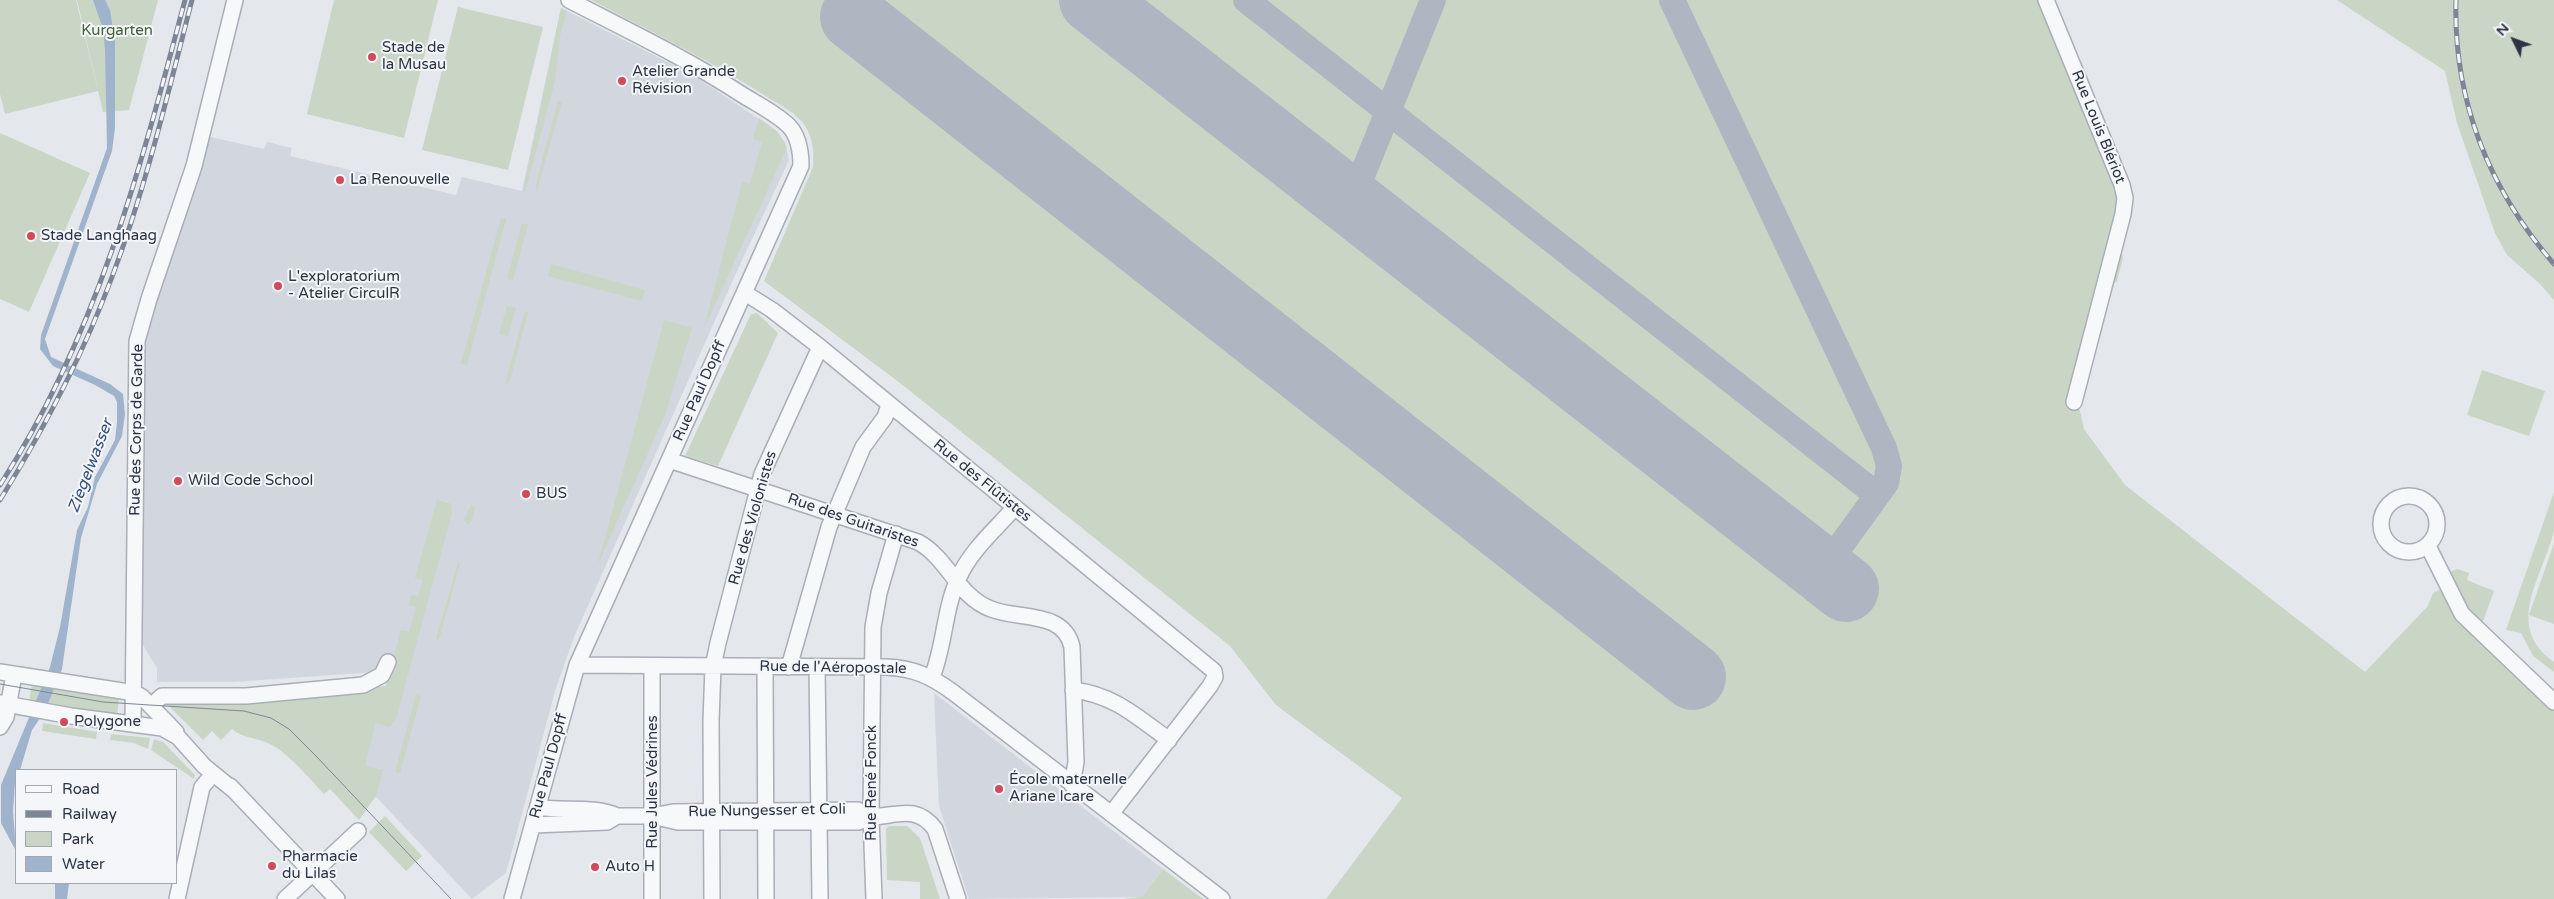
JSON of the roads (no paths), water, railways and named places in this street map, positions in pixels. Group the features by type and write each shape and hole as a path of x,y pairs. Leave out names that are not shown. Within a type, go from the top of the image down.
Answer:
{"street":[{"name":"Rue des Corps de Garde","path":"134,723 137,341 149,299 194,166 235,0"},
{"name":"Rue Paul Dopff","path":"512,899 577,665 801,166 801,150 797,138 789,127 771,113 700,67 569,0"},
{"name":"Rue Louis Blériot","path":"2046,0 2122,185 2125,198 2123,214 2074,402"},
{"name":"Rue des Flûtistes","path":"745,293 820,347 1206,664 1214,674 1210,686 1168,740"},
{"name":"Rue des Violonistes","path":"712,899 713,667 758,489 774,445 820,347"},
{"path":"789,667 820,553 835,513 864,447 885,417 889,405"},
{"name":"Rue des Guitaristes","path":"670,460 896,534 930,550 975,600 991,610 1046,620 1062,627 1069,636 1072,647 1076,762 1072,785"},
{"path":"932,677 939,660 957,582 972,557 1015,507"},
{"name":"Rue René Fonck","path":"874,899 871,817 874,618 896,534"},
{"path":"2428,546 2462,614 2554,702"},
{"path":"151,706 162,696 246,696 363,685 382,675 388,662"},
{"name":"Rue de l'Aéropostale","path":"577,665 873,667 909,669 932,677 1222,899"},
{"name":"Rue Jules Védrines","path":"652,666 652,899"},
{"path":"765,667 766,899"},
{"path":"817,667 820,899"},
{"path":"0,726 5,720 4,704 7,674 135,693 174,729 178,737"},
{"path":"1073,690 1099,694 1111,699 1168,740 1111,814"},
{"path":"4,704 155,726 178,737 213,774 236,792"},
{"path":"197,755 208,762 337,899"},
{"path":"176,899 202,787 213,774"},
{"name":"Rue Nungesser et Coli","path":"538,807 556,811 606,811 617,816 652,816 673,812 711,817 820,817 858,810 871,817 892,816 900,812 913,813 931,824 935,829 958,899"},
{"name":"Rue Nungesser et Coli","path":"533,825 552,822 607,822 617,816"},
{"path":"892,816 900,822 915,824 925,832 948,899"},
{"path":"285,899 358,831"}],"water":[{"path":"93,0 105,0 110,10 115,41 115,128 112,151 45,339 51,357 110,384 123,394 125,414 122,436 97,484 81,538 62,669 45,711 32,730 20,769 15,769 13,811 15,849 1,823 1,785 50,667 60,627 77,530 88,507 95,477 115,440 117,422 117,402 114,396 53,366 40,349 41,335 107,148 103,29"},
{"path":"55,884 69,884 67,899 55,899"}],"tram line":[{"path":"0,684 103,702 244,711 271,718 289,729 316,756 451,899"}],"railway":[{"path":"0,485 34,428 64,370 112,250 151,126 185,0"},
{"path":"0,500 62,391 101,306 146,174 192,0"},
{"path":"2456,0 2457,37 2461,73 2469,108 2480,141 2494,174 2511,205 2531,235 2554,264"}],"place":[{"name":"Stade de la Musau","path":"372,57"},
{"name":"Atelier Grande Révision","path":"622,81"},
{"name":"La Renouvelle","path":"340,180"},
{"name":"Stade Langhaag","path":"31,236"},
{"name":"L'exploratorium - Atelier CirculR","path":"278,286"},
{"name":"Wild Code School","path":"178,481"},
{"name":"BUS","path":"526,494"},
{"name":"Polygone","path":"64,722"},
{"name":"École maternelle Ariane Icare","path":"999,789"},
{"name":"Pharmacie du Lilas","path":"272,866"},
{"name":"Auto H","path":"595,867"}],"park label":[{"name":"Kurgarten","path":"117,31"}],"water label":[{"name":"Ziegelwasser","path":"91,466"}]}
